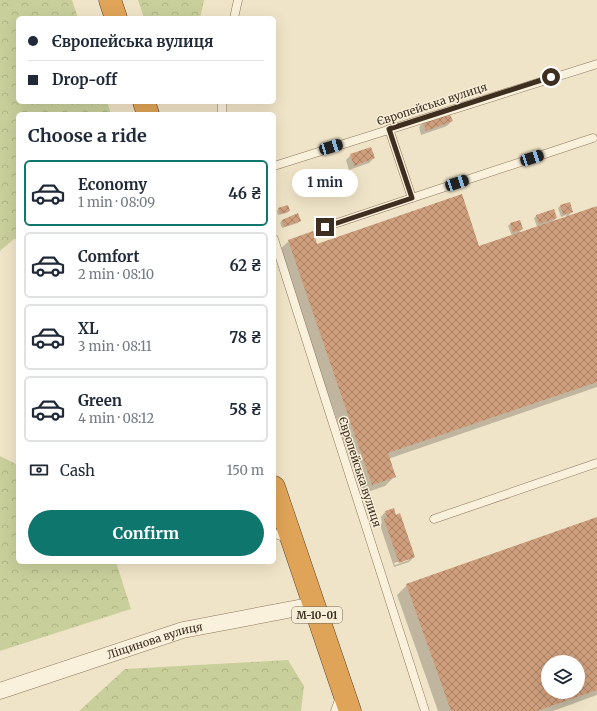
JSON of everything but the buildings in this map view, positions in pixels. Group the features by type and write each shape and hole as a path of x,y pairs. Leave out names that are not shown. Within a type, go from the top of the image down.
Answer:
{"highway":[{"path":"110,0 115,16"},
{"name":"М-10-01","path":"276,498 283,537 314,605 350,711"}],"street":[{"name":"Ліщинова вулиця","path":"0,691 183,630 314,605"}],"lane":[{"path":"234,16 238,0"},
{"name":"Європейська вулиця","path":"276,165 597,64"},
{"path":"389,129 412,198"},
{"path":"325,227 593,138"},
{"name":"Європейська вулиця","path":"276,245 424,711"},
{"path":"434,519 597,463"},
{"path":"335,711 342,689"}],"green space":[{"path":"0,0 72,0 77,16 16,16 16,104 108,104 110,112 16,112 16,239 0,251"},
{"path":"138,0 204,0 200,16 143,16"},
{"path":"0,456 16,464 16,564 117,564 131,609 0,651"},
{"path":"288,660 304,686 301,711 79,711 125,669"}],"route":[{"path":"325,227 412,198 389,129 551,77"}]}
